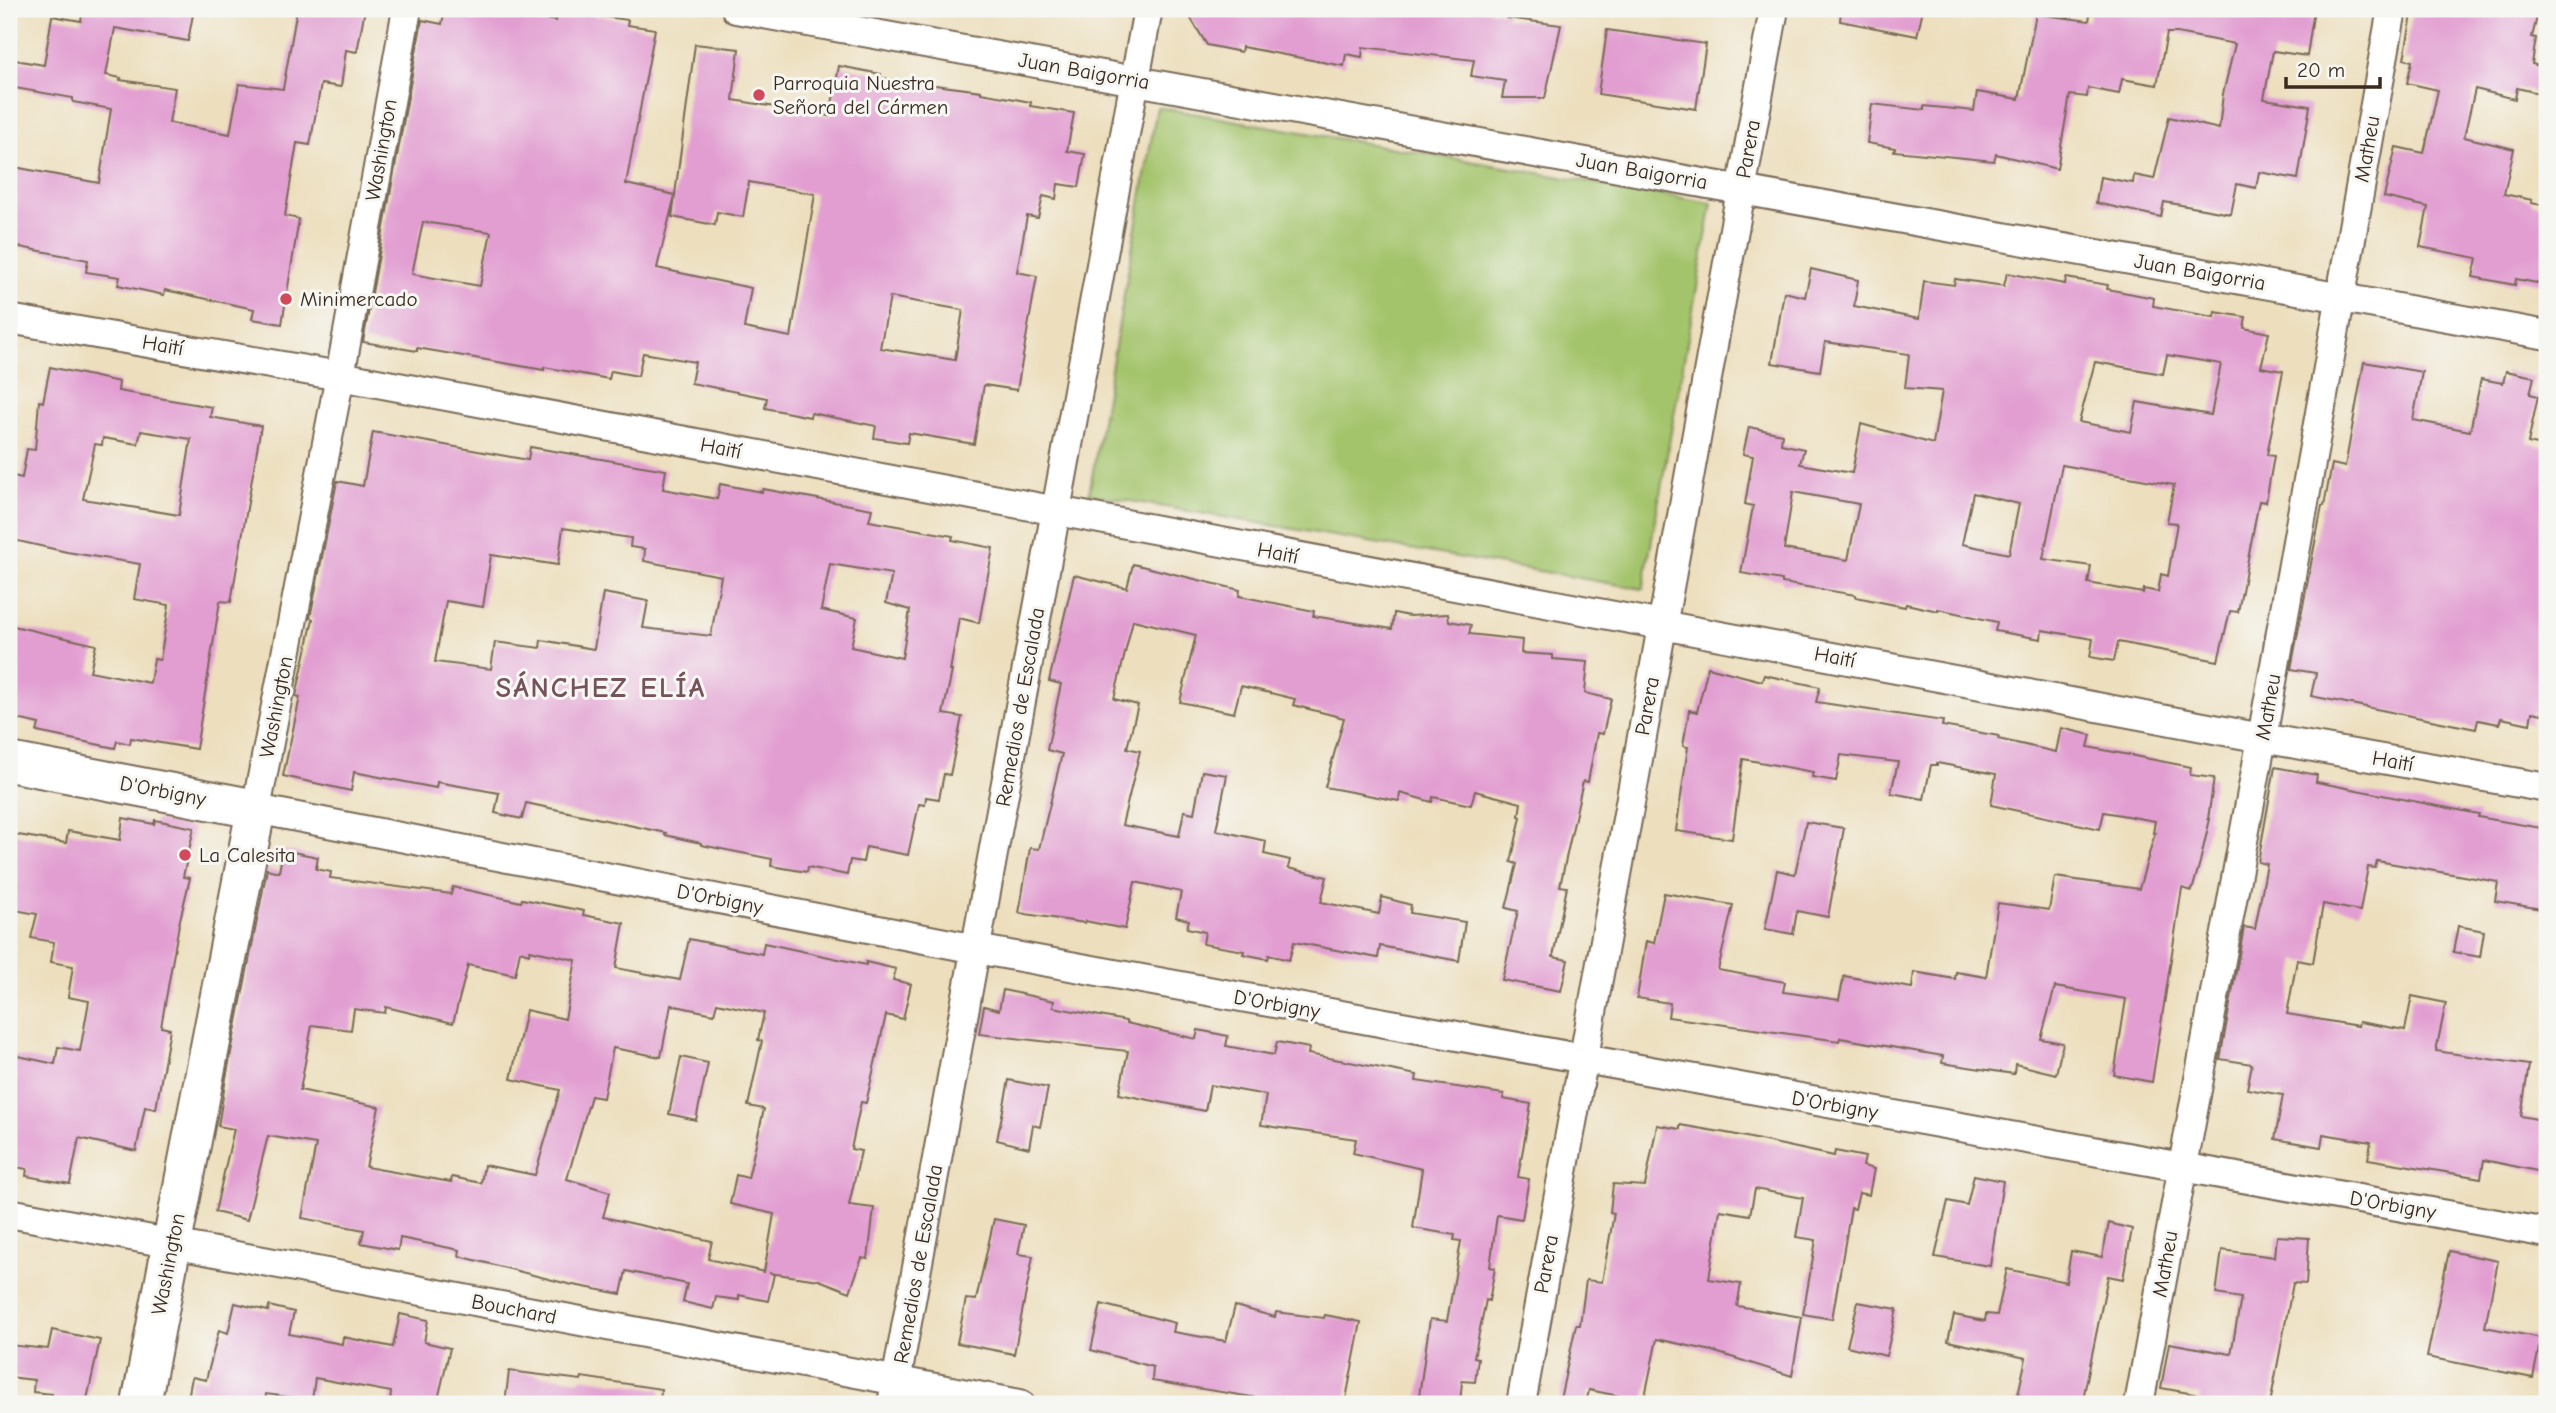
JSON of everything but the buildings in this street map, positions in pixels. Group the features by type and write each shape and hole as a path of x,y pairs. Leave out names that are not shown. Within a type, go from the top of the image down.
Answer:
{"main road":[{"name":"D'Orbigny","path":"9,762 256,809"},
{"name":"Washington","path":"141,1404 256,809"}],"street":[{"name":"Washington","path":"256,809 340,376 407,9"},
{"name":"Juan Baigorria","path":"736,9 2547,334"},
{"name":"Remedios de Escalada","path":"894,1393 1148,9"},
{"name":"Parera","path":"1521,1404 1774,9"},
{"name":"Matheu","path":"2140,1404 2392,9"},
{"name":"Haití","path":"9,319 340,376 2262,738 2547,788"},
{"name":"D'Orbigny","path":"256,809 976,949 2547,1233"},
{"name":"Bouchard","path":"9,1213 172,1244 894,1393 1020,1404"}],"green space":[{"path":"1157,107 1712,203 1643,589 1089,494"}],"place":[{"name":"Parroquia Nuestra Señora del Cármen","path":"759,95"},
{"name":"Minimercado","path":"286,299"},
{"name":"La Calesita","path":"185,855"}],"district":[{"name":"SÁNCHEZ ELÍA","path":"601,688"}]}
